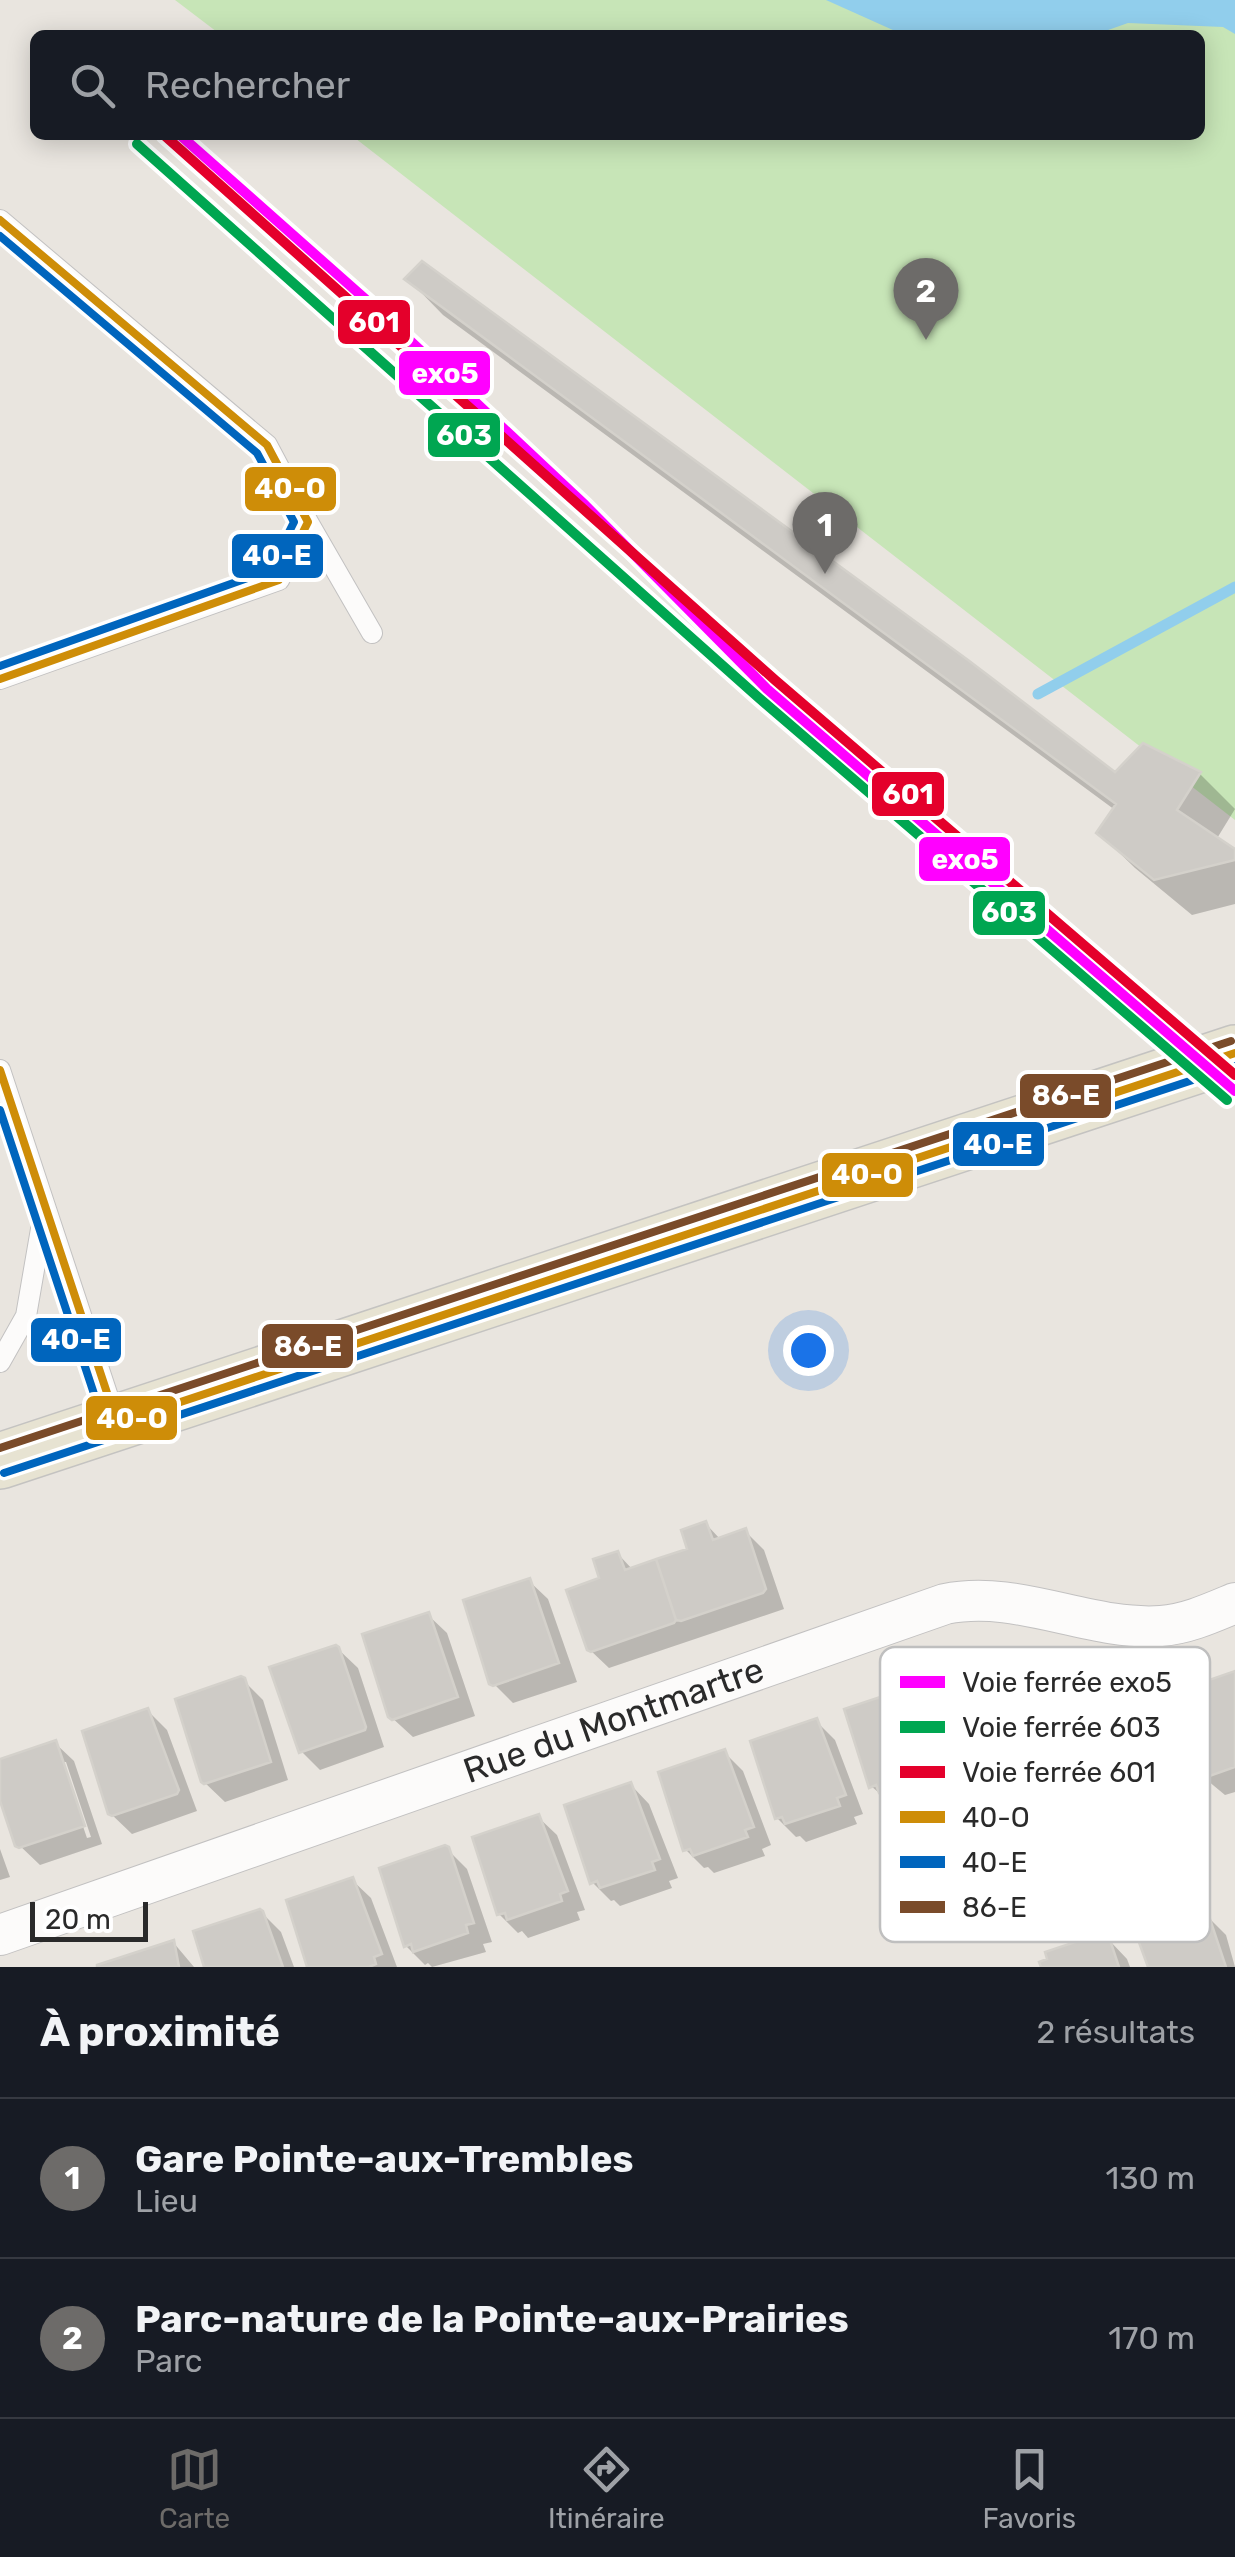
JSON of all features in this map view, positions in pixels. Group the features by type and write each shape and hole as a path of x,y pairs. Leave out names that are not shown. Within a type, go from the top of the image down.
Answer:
{"main road":[{"path":"0,1461 1235,1054"}],"street":[{"name":"Rue du Montmartre","path":"0,1935 945,1604 972,1598 1127,1626 1162,1626 1192,1620 1235,1603"}],"lane":[{"path":"0,220 266,445 372,633"},
{"path":"0,679 279,580 308,522"},
{"path":"0,1070 117,1423"},
{"path":"0,1362 26,1316 46,1204"}],"green space":[{"path":"175,0 1235,0 1235,820 357,140 1205,140 1205,30 214,30"}],"water":[{"path":"826,0 1235,0 1235,34 1223,27 1128,23 1108,30 893,30"}],"building":[{"path":"422,261 1115,772 1143,743 1201,772 1177,810 1235,849 1235,860 1154,880 1096,833 1116,804 404,279"},
{"path":"706,1521 713,1540 746,1528 766,1589 676,1620 656,1559 687,1549 681,1530"},
{"path":"618,1551 625,1570 656,1559 676,1620 591,1652 566,1590 599,1578 593,1559"},
{"path":"530,1578 559,1663 493,1686 489,1684 463,1600"},
{"path":"429,1612 458,1697 392,1720 362,1634"},
{"path":"336,1645 365,1730 299,1753 269,1667"},
{"path":"1235,1671 1235,1767 1210,1776 1210,1680"},
{"path":"241,1676 245,1678 271,1762 204,1784 175,1699"},
{"path":"880,1697 880,1793 876,1785 869,1788 844,1709"},
{"path":"148,1708 179,1790 177,1794 112,1816 108,1814 82,1731"},
{"path":"817,1718 846,1795 837,1798 840,1806 785,1824 782,1817 775,1819 750,1741"},
{"path":"56,1740 85,1826 19,1848 0,1801 0,1759"},
{"path":"725,1749 754,1827 745,1830 748,1837 693,1856 690,1849 683,1851 658,1772"},
{"path":"631,1782 660,1859 652,1862 655,1870 600,1888 597,1881 590,1884 564,1805"},
{"path":"539,1814 568,1891 560,1894 562,1901 507,1920 505,1913 497,1915 472,1837"},
{"path":"445,1845 449,1847 474,1923 466,1925 468,1933 413,1952 411,1944 404,1947 379,1868"},
{"path":"353,1877 382,1954 374,1957 376,1964 369,1967 307,1967 286,1900"},
{"path":"260,1909 283,1967 204,1967 193,1931"},
{"path":"1210,1919 1226,1967 1148,1967 1139,1942 1210,1942"},
{"path":"174,1940 179,1967 97,1967 97,1965"},
{"path":"1075,1942 1111,1942 1119,1967 1041,1967 1039,1962 1047,1959 1045,1952"}],"waterway":[{"path":"1038,694 1235,587"}],"rail line":[{"name":"601","path":"170,140 775,680 1235,1075"},
{"name":"exo5","path":"186,140 372,305 585,505 767,689 1235,1091"},
{"name":"603","path":"137,144 759,698 1227,1100"}],"transit line":[{"name":"40-O","path":"0,220 267,445 308,522 279,580 0,679"},
{"name":"40-E","path":"0,236 257,453 294,522 270,570 0,666"},
{"name":"86-E","path":"0,1448 1231,1041"},
{"name":"40-O","path":"0,1070 117,1423 1235,1053"},
{"name":"40-E","path":"4,1473 1235,1066"},
{"name":"40-E","path":"0,1110 105,1427"}],"place":[{"name":"Parc-nature de la Pointe-aux-Prairies","path":"926,340"},
{"name":"Gare Pointe-aux-Trembles","path":"825,574"}]}
